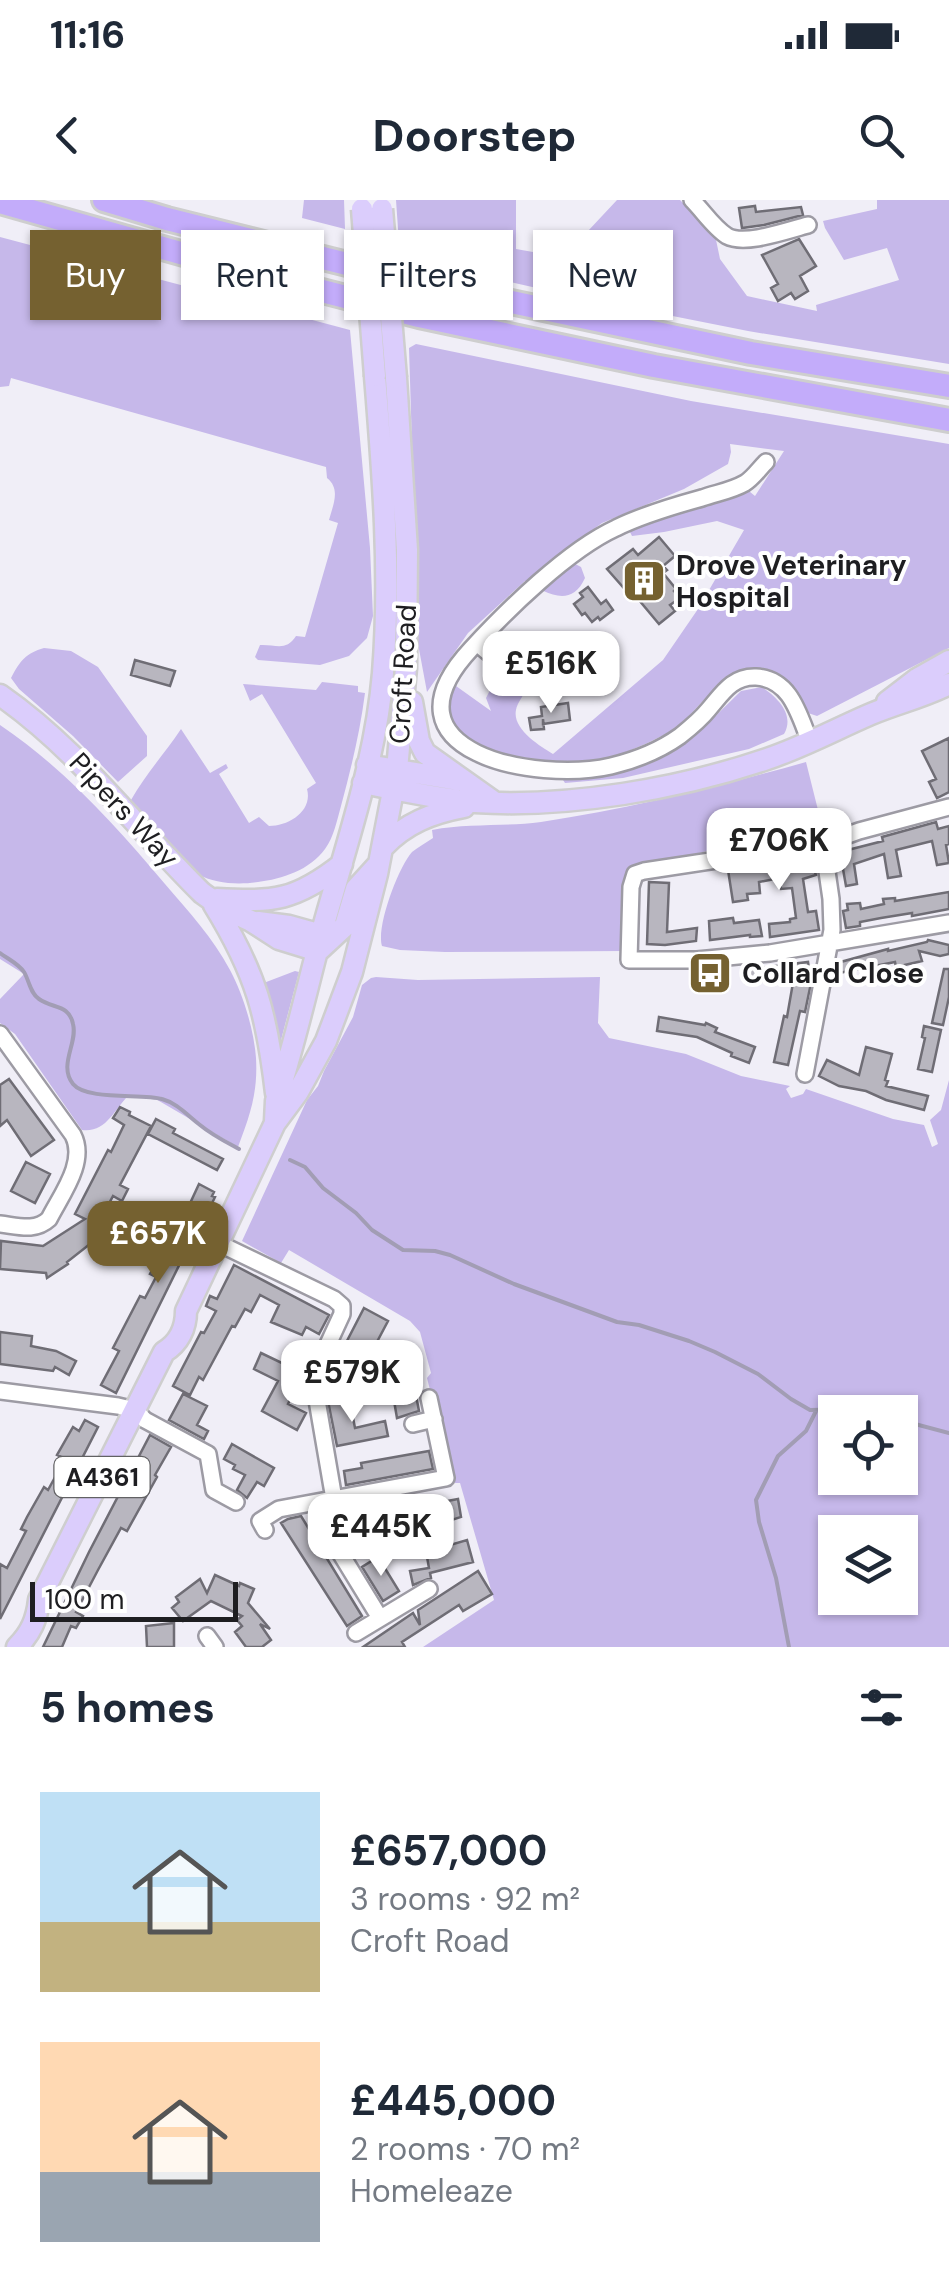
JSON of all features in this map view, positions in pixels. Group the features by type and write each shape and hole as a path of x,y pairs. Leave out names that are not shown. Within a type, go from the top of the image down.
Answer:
{"highway":[{"path":"104,200 431,285 751,353 949,386"},
{"path":"0,202 420,316 654,366 949,420"}],"main road":[{"name":"Croft Road","path":"17,1647 16,1633 28,1610 39,1600 135,1410 164,1352 169,1329 186,1311 220,1244 274,1123 298,1092 326,1041 359,946 382,854 396,779 406,668 408,550 386,377 372,204"},
{"name":"Croft Road","path":"274,1123 276,1101 324,941 365,774 382,676 387,575 386,377"},
{"path":"873,713 917,678 949,661"},
{"path":"406,668 422,748 494,802"},
{"path":"396,779 452,799 494,802 568,800 654,788 740,767 949,684"},
{"name":"Pipers Way","path":"0,695 66,748 210,899 251,921 289,926 324,941 359,946"},
{"path":"365,774 465,781"},
{"path":"324,941 346,925 356,889 405,827 433,814 494,802"},
{"path":"210,899 279,899 309,887 342,864"},
{"path":"210,899 241,951 260,998 276,1101"}],"street":[{"path":"692,200 723,233 735,239 808,225"},
{"name":"Croft Road","path":"766,462 749,481 733,489 616,527 573,555 476,643 450,675 442,713 454,739 471,752 558,771 584,770 629,761 668,744 697,721 733,682 753,677 772,680 786,691 810,742"},
{"path":"476,643 507,666 546,666"},
{"path":"949,807 823,844 639,872 631,887 629,960 715,959 831,945 949,924"},
{"path":"805,1074 831,945 831,899 823,844"},
{"path":"0,1034 73,1135 78,1150 74,1167 43,1225 34,1228 0,1224"},
{"path":"220,1244 342,1306 342,1314 313,1377 329,1500 328,1533 380,1618"},
{"path":"0,1391 135,1410 144,1420 208,1454 214,1490 236,1502"},
{"path":"265,1530 260,1520 276,1510 446,1478 429,1398"},
{"path":"413,1424 434,1419"},
{"path":"356,1633 429,1589"}],"shaded area":[{"path":"304,200 344,200 345,229 302,218"},
{"path":"396,200 516,200 516,249 533,252 533,287 513,283 513,230 398,230"},
{"path":"617,200 680,200 715,235 720,259 747,296 817,311 816,305 899,280 887,248 844,260 823,221 877,209 877,200 949,200 949,364 673,316 673,230 589,230"},
{"path":"0,237 30,245 30,320 161,320 161,280 181,285 181,320 312,320 350,330 370,548 373,616 367,638 349,656 320,665 255,657 260,645 284,646 296,636 305,637 338,523 329,520 335,492 326,467 11,378 9,386 0,387"},
{"path":"416,344 691,401 949,444 949,648 817,716 808,713 792,685 778,673 746,670 726,679 675,728 611,757 581,762 546,761 507,757 475,748 452,723 450,687 456,686 491,711 486,698 493,686 505,679 524,681 528,687 517,707 518,724 553,754 663,660 744,530 717,521 632,536 629,530 744,487 755,496 784,451 730,444 728,464 684,489 602,523 558,555 581,567 585,578 579,588 558,596 525,581 468,633 427,692 416,633 409,348"},
{"path":"44,648 71,651 98,667 147,736 147,756 118,782 11,678 24,658"},
{"path":"322,682 358,686 358,692 365,693 352,764 328,844 312,863 276,879 235,883 198,874 170,850 131,800 181,729 210,773 226,764 228,768 219,774 249,823 259,817 269,826 298,816 306,804 307,789 316,783 262,694 250,701 243,684 316,690"},
{"path":"762,687 786,714 784,734 749,749 623,778 565,783 563,780 619,771 677,749 741,691"},
{"path":"0,725 46,760 108,820 200,926 230,970 247,1012 256,1058 252,1104 238,1147 154,1098 128,1096 103,1124 82,1130 15,1034 0,1023 0,999 24,974 0,959"},
{"path":"806,762 820,818 816,820 818,832 730,845 699,853 699,857 639,866 623,951 445,952 382,946 382,926 395,884 412,852 433,838 432,830 575,816 675,796"},
{"path":"299,972 281,1040 277,1041 261,984"},
{"path":"376,977 600,977 598,1023 609,1038 686,1054 741,1076 790,1086 786,1089 791,1098 806,1089 893,1119 924,1125 932,1147 938,1144 930,1120 941,1110 949,1080 949,1647 423,1647 494,1600 460,1483 455,1483 427,1378 431,1373 420,1332 410,1321 289,1250 281,1263 242,1241 307,1100 353,1017 362,985"}],"building":[{"path":"755,206 756,212 801,207 803,215 742,228 739,208"},
{"path":"799,239 816,266 800,276 808,291 795,299 791,293 778,301 771,288 778,284 762,255"},
{"name":"Drove Veterinary Hospital","path":"659,537 675,556 663,566 667,570 663,573 680,598 670,605 675,611 659,624 607,569 633,549 638,555"},
{"path":"588,587 601,604 606,600 613,610 592,622 574,604"},
{"path":"567,640 590,667 578,677 571,675 555,650"},
{"path":"135,660 175,671 170,686 131,675"},
{"path":"568,703 570,720 543,724 544,729 531,730 529,718 542,716 541,707"},
{"path":"949,738 949,792 937,798 929,782 936,779 922,751"},
{"path":"936,822 938,829 949,826 949,863 937,865 932,841 896,850 901,876 888,878 884,854 854,864 857,884 846,886 840,852"},
{"path":"810,857 816,875 803,879 808,912 816,911 819,930 770,937 769,924 796,918 792,888 781,889 780,878 759,882 760,893 747,894 748,900 733,902 728,870 777,865 778,868"},
{"path":"649,882 669,883 667,932 697,928 696,941 647,944"},
{"path":"949,892 949,909 881,918 846,928 843,911 848,910 847,904 860,903 861,909 884,904 883,899 895,901"},
{"path":"733,918 734,923 759,920 762,936 710,940 709,921"},
{"path":"928,940 949,945 949,954 919,951 922,961 839,973 837,963"},
{"path":"808,962 811,983 805,1012 800,1011 788,1065 774,1062 794,977 782,974 780,979 746,983 744,970"},
{"path":"944,969 949,969 949,997 943,1025 932,1023"},
{"path":"659,1017 706,1023 717,1028 715,1032 755,1047 749,1063 697,1037 657,1031"},
{"path":"924,1026 941,1030 932,1072 918,1069"},
{"path":"866,1047 892,1054 886,1086 928,1096 924,1110 839,1086 819,1076 827,1060 859,1075"},
{"path":"9,1079 54,1140 31,1156 7,1120 0,1126 0,1085"},
{"path":"120,1107 151,1126 120,1185 128,1189 122,1201 113,1196 92,1236 95,1240 47,1278 46,1273 0,1269 1,1241 43,1246 85,1219 75,1214 124,1125 113,1118"},
{"path":"156,1119 175,1129 173,1133 223,1159 217,1170 148,1134"},
{"path":"26,1162 50,1174 35,1203 11,1191"},
{"path":"199,1184 214,1192 215,1197 116,1393 101,1385 119,1351 113,1348 140,1296 145,1298 156,1277 150,1274 172,1221 180,1225"},
{"path":"234,1265 329,1315 319,1334 306,1327 302,1335 271,1322 279,1305 260,1295 251,1312 245,1309 232,1326 203,1380 199,1377 190,1395 173,1386 216,1311 206,1306 210,1296 217,1299"},
{"path":"364,1308 388,1321 374,1354 368,1351 349,1388 336,1380 340,1372 333,1368"},
{"path":"0,1332 32,1336 31,1346 56,1351 76,1361 69,1375 55,1367 53,1371 0,1364"},
{"path":"404,1352 419,1411 397,1418 392,1389 372,1393 370,1379 407,1371 391,1363 389,1355"},
{"path":"261,1353 303,1373 288,1404 306,1413 297,1430 262,1411 278,1381 254,1369"},
{"path":"183,1394 207,1406 197,1425 208,1431 204,1439 169,1420"},
{"path":"349,1397 355,1428 385,1421 388,1436 337,1446 328,1401"},
{"path":"85,1420 98,1427 0,1619 0,1564 7,1568 26,1531 21,1529 27,1517 59,1470 64,1458 57,1455 73,1427 79,1431"},
{"path":"150,1435 171,1447 157,1477 127,1531 121,1528 98,1570 76,1612 83,1616 76,1628 71,1626 62,1647 43,1647 89,1552"},
{"path":"232,1444 274,1468 264,1486 257,1482 247,1498 237,1490 245,1475 224,1459"},
{"path":"429,1451 433,1469 346,1485 344,1471 362,1468 361,1463"},
{"path":"458,1499 461,1517 436,1525 440,1548 467,1540 473,1562 430,1573 431,1578 413,1585 410,1571 429,1568 422,1529 426,1526 382,1534 378,1514"},
{"path":"301,1516 362,1616 347,1626 281,1523"},
{"path":"378,1557 399,1591 383,1601 362,1567"},
{"path":"478,1571 492,1594 463,1611 459,1605 402,1642 405,1647 363,1647 413,1613 420,1625 418,1610"},
{"path":"215,1575 254,1589 248,1603 270,1629 260,1624 271,1640 262,1647 246,1647 235,1632 242,1626 237,1620 242,1616 211,1601 183,1621 172,1608 179,1602 176,1597 200,1579 207,1593"},
{"path":"174,1623 174,1647 147,1647 146,1626"}],"waterway":[{"path":"0,953 22,969 36,996 64,1010 71,1018 74,1031 67,1069 73,1084 90,1093 167,1101 239,1149"},
{"path":"290,1160 305,1167 372,1230 403,1250 450,1255 514,1284 617,1322 689,1341 758,1374 810,1410 818,1410"},
{"path":"789,1647 756,1500 778,1456 806,1431 816,1411"},
{"path":"918,1425 949,1433"}],"place":[{"name":"Drove Veterinary Hospital","path":"644,581"},
{"name":"Collard Close","path":"710,973"}]}
